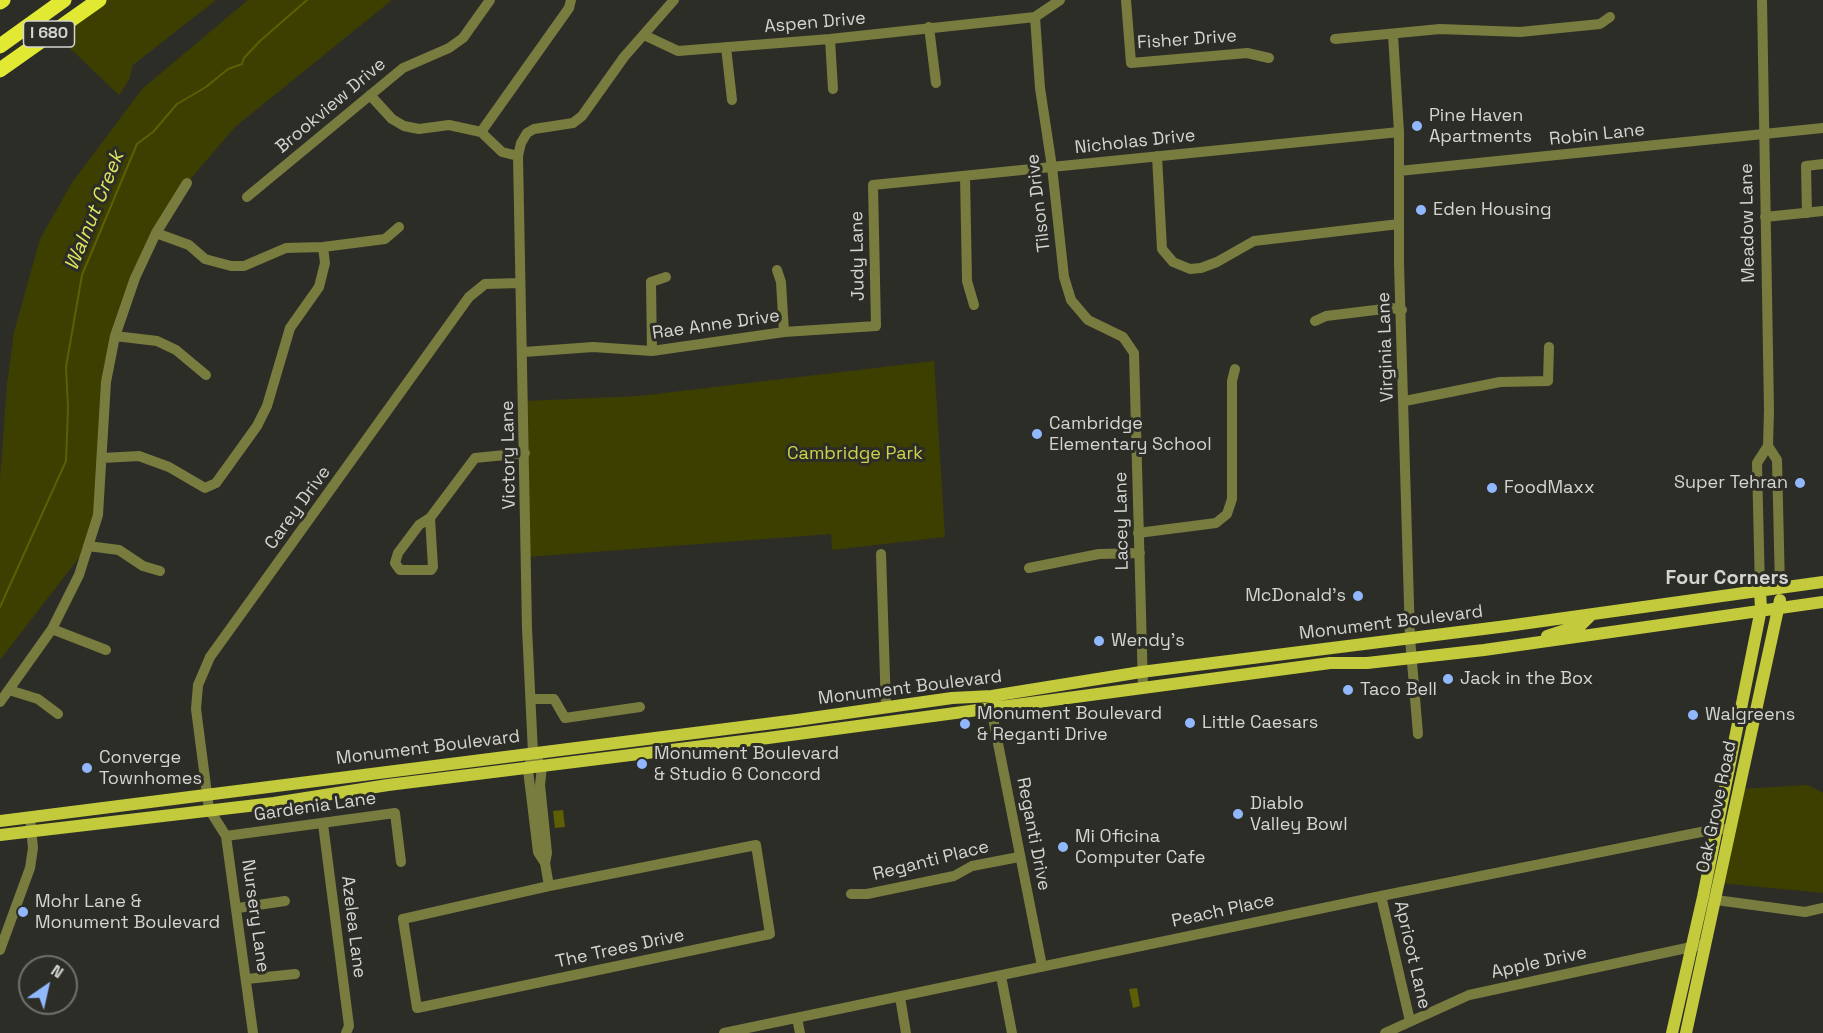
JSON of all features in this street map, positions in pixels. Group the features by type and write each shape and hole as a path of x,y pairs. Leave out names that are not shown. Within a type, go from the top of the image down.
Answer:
{"highway":[{"name":"I 680","path":"0,34 47,0"},
{"name":"I 680","path":"0,46 64,0"},
{"name":"I 680","path":"0,70 99,0"}],"main road":[{"name":"Monument Boulevard","path":"0,821 951,698 992,696 1141,672 1508,626 1823,582"},
{"name":"Oak Grove Road","path":"1686,1033 1779,607 1780,588"},
{"name":"Oak Grove Road","path":"1672,1033 1761,609 1760,590"},
{"name":"Monument Boulevard","path":"0,835 32,833 528,770 1330,663 1367,663 1484,650 1823,602"},
{"path":"1532,643 1557,631 1581,626 1591,615"},
{"path":"1484,650 1490,640 1508,626"}],"street":[{"name":"Brookview Drive","path":"247,197 403,68 449,48 463,38 490,0"},
{"path":"481,132 570,8 571,0"},
{"path":"370,95 392,119 404,126 419,129 449,125 481,132 502,152 518,156 521,143 534,129 573,123 582,116 674,0"},
{"name":"Aspen Drive","path":"644,35 678,51 830,39 1035,17 1060,0"},
{"name":"Fisher Drive","path":"1126,0 1131,63 1247,53 1269,58"},
{"name":"Meadow Lane","path":"1762,0 1768,446 1777,460 1780,588"},
{"name":"Tilson Drive","path":"1035,17 1040,88 1052,167 1064,277 1071,300 1088,320 1123,337 1134,353"},
{"path":"1335,39 1440,29 1520,32 1600,24 1610,17"},
{"path":"929,27 936,83"},
{"name":"Virginia Lane","path":"1393,35 1399,132 1398,224 1405,401 1410,638 1418,734"},
{"path":"830,39 833,90"},
{"path":"726,47 732,100"},
{"name":"Robin Lane","path":"1399,171 1823,128"},
{"name":"Nicholas Drive","path":"873,185 1399,132"},
{"name":"Victory Lane","path":"518,156 533,753"},
{"path":"1157,156 1162,249 1173,262 1190,269 1217,262 1254,241 1398,224"},
{"path":"1807,213 1806,166 1823,164"},
{"path":"965,176 967,281 974,305"},
{"path":"0,702 52,629 79,575 98,515 106,382 115,336 135,278 156,233 187,183"},
{"name":"Judy Lane","path":"873,185 876,326"},
{"path":"1764,217 1823,211"},
{"path":"156,233 189,245 205,259 231,266 244,266 286,248 323,247 385,239 399,227"},
{"path":"102,458 139,456 157,461 205,488 216,483 257,426 267,406 290,328 319,286 325,263 323,247"},
{"path":"777,270 781,282 784,332"},
{"path":"651,351 651,282 666,277"},
{"name":"Carey Drive","path":"209,809 196,709 198,685 210,657 469,297 484,284 520,283"},
{"path":"1315,321 1326,316 1392,308 1402,310"},
{"name":"Rae Anne Drive","path":"524,352 593,347 651,351 784,332 876,326"},
{"path":"115,336 157,340 176,350 206,375"},
{"path":"1405,401 1500,382 1548,381 1549,348"},
{"name":"Lacey Lane","path":"1134,353 1143,688"},
{"path":"1138,534 1216,523 1227,514 1232,499 1232,381 1235,369"},
{"name":"Meadow Lane","path":"1760,590 1757,463 1768,446"},
{"path":"430,518 433,567 431,570 400,570 395,559 419,525 430,518 475,458 525,453"},
{"path":"88,546 119,550 143,566 160,571"},
{"path":"1029,568 1099,554 1140,553"},
{"path":"881,554 886,708"},
{"path":"52,629 106,650"},
{"path":"9,690 38,699 58,714"},
{"path":"531,699 554,699 565,718 640,707"},
{"name":"Reganti Drive","path":"991,708 1042,966"},
{"path":"533,753 542,767 540,784 547,853 545,863 549,886"},
{"path":"533,753 528,770 538,852 545,863"},
{"name":"Nursery Lane","path":"209,809 226,836 238,908 253,1033"},
{"name":"Gardenia Lane","path":"226,836 395,813 401,862"},
{"path":"0,950 30,868 32,833 30,818"},
{"name":"Azelea Lane","path":"323,824 348,1026 346,1033"},
{"name":"Peach Place","path":"724,1033 1381,896 1716,829 1730,830"},
{"name":"The Trees Drive","path":"756,845 770,934 417,1008 403,919 549,886 756,845"},
{"name":"Reganti Place","path":"851,894 867,894 954,876 972,866 1019,857"},
{"name":"Apricot Lane","path":"1381,896 1410,1021"},
{"path":"1716,900 1805,912 1823,908"},
{"path":"238,908 285,901"},
{"name":"Apple Drive","path":"1385,1033 1469,995 1706,944"},
{"path":"247,979 295,974"},
{"path":"1001,976 1012,1033"},
{"path":"900,997 906,1033"},
{"path":"797,1018 800,1033"}],"green space":[{"path":"99,0 216,0 133,65 129,80 119,95 53,32"},
{"path":"248,0 392,0 235,127 187,183 156,233 115,336 98,515 88,546 0,660 0,480 7,384 14,332 40,239 71,184 142,89"},
{"name":"Cambridge Park","path":"934,361 945,537 832,550 831,534 527,557 525,401 639,396"},
{"path":"1808,785 1823,793 1823,893 1719,883 1739,789"}],"shaded area":[{"path":"563,810 565,827 555,828 553,811"},
{"path":"1137,988 1140,1006 1133,1008 1129,989"}],"waterway":[{"name":"Walnut Creek","path":"0,607 66,461 68,408 66,367 82,275 137,144 153,132 177,104 206,87 228,69 242,64 244,58 260,41 307,0"}],"place":[{"name":"Pine Haven Apartments","path":"1417,126"},
{"name":"Eden Housing","path":"1421,210"},
{"name":"Cambridge Elementary School","path":"1037,434"},
{"name":"Super Tehran","path":"1800,483"},
{"name":"FoodMaxx","path":"1492,488"},
{"name":"McDonald's","path":"1358,596"},
{"name":"Wendy's","path":"1099,641"},
{"name":"Jack in the Box","path":"1448,679"},
{"name":"Taco Bell","path":"1348,690"},
{"name":"Walgreens","path":"1693,715"},
{"name":"Little Caesars","path":"1190,723"},
{"name":"Monument Boulevard & Reganti Drive","path":"965,724"},
{"name":"Monument Boulevard & Studio 6 Concord","path":"642,764"},
{"name":"Converge Townhomes","path":"87,768"},
{"name":"Diablo Valley Bowl","path":"1238,814"},
{"name":"Mi Oficina Computer Cafe","path":"1063,847"},
{"name":"Mohr Lane & Monument Boulevard","path":"23,912"}],"district":[{"name":"Four Corners","path":"1727,579"}]}
